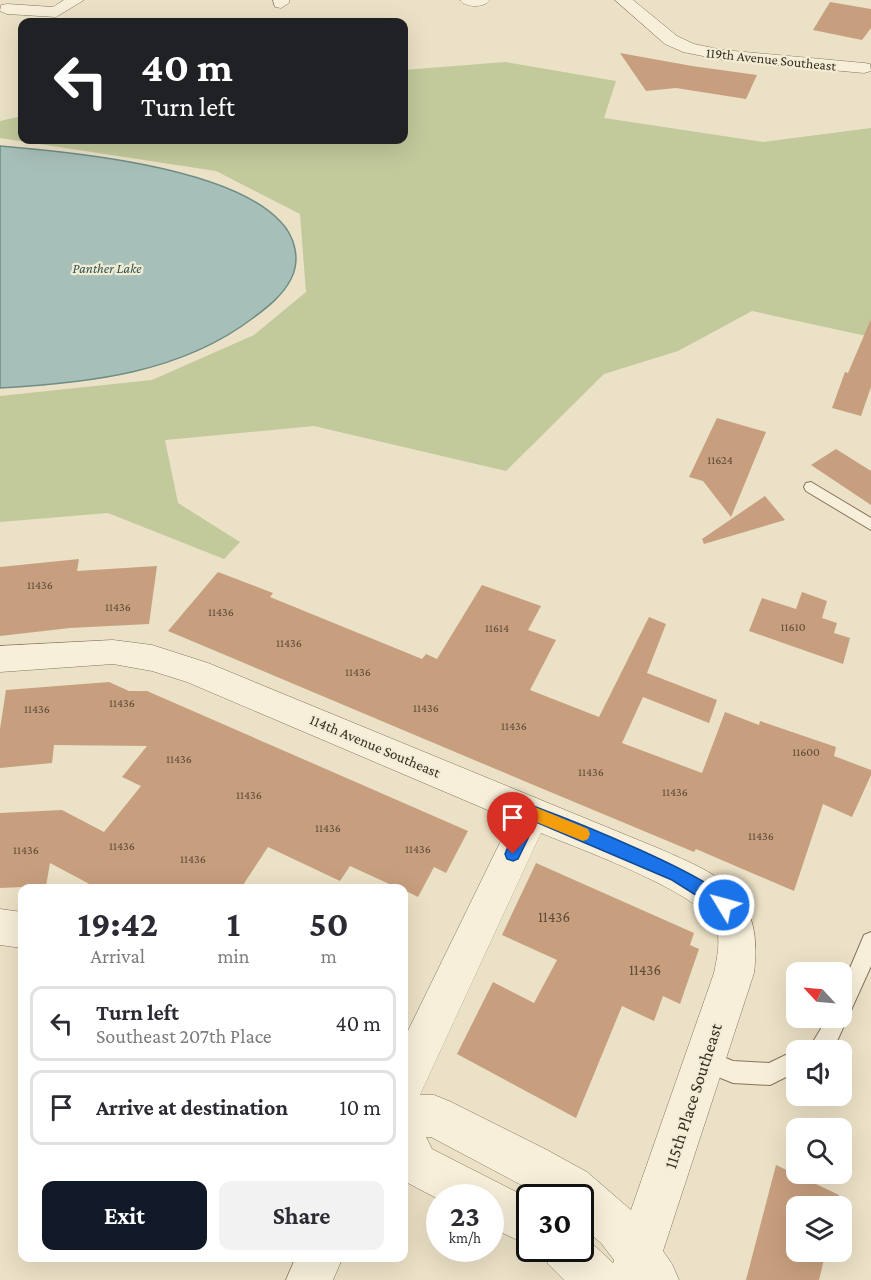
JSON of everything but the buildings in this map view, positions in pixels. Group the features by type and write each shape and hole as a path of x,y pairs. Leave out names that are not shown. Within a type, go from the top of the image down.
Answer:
{"street":[{"path":"2,7 56,12 76,0"},
{"path":"468,0 482,0"},
{"name":"119th Avenue Southeast","path":"623,0 671,40 689,48 723,55 864,68"},
{"name":"114th Avenue Southeast","path":"0,659 113,652 168,663 210,677 686,879 710,893 730,911"},
{"path":"408,1075 533,813"},
{"name":"115th Place Southeast","path":"642,1272 704,1060 734,973 738,954 737,927 730,911"},
{"path":"0,927 18,929"},
{"path":"408,1116 434,1116 572,1188 603,1214 642,1272"},
{"path":"408,1149 417,1164 455,1184"},
{"path":"309,1280 318,1262"},
{"path":"578,1262 597,1280"}],"lane":[{"path":"811,487 871,525"},
{"path":"852,987 871,942"},
{"path":"704,1060 733,1072 770,1074 786,1066"}],"green space":[{"path":"505,62 616,81 604,118 763,142 871,128 871,337 752,311 678,351 604,374 506,471 314,426 165,440 178,503 240,542 224,559 108,513 0,522 0,396 152,380 254,335 306,292 300,214 216,171 39,144 408,144 408,70"},
{"path":"18,117 18,141 0,138 0,121"}],"water":[{"name":"Panther Lake","path":"0,146 107,158 188,175 225,187 256,203 285,227 293,241 296,256 291,279 270,305 225,337 165,363 133,372 67,383 0,388"}],"slow traffic":[{"path":"535,814 583,834"}],"route":[{"path":"513,854 533,813 678,875 710,893 724,905"}]}
